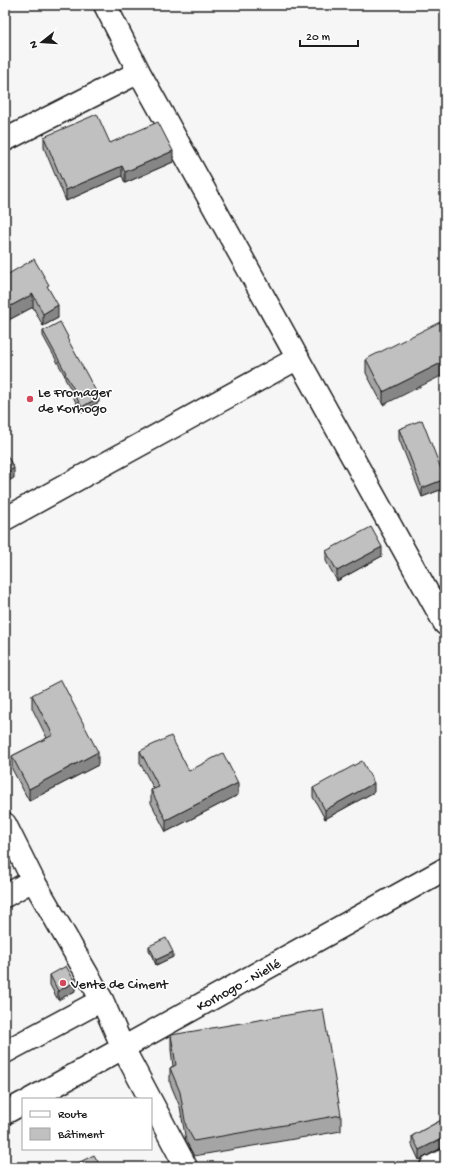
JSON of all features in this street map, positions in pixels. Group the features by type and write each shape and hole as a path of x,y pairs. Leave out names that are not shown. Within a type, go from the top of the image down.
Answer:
{"street":[{"path":"105,5 139,72 445,624"},
{"path":"5,140 139,72"},
{"path":"5,519 298,358"},
{"path":"5,824 34,880 102,1000 123,1048 149,1098"},
{"name":"Korhogo - Niellé","path":"33,1098 445,869"},
{"path":"5,896 34,880"},
{"path":"5,1052 102,1000"},
{"path":"5,1113 22,1104"},
{"path":"152,1104 186,1167"},
{"path":"431,1167 445,1160"}],"building":[{"path":"97,114 110,143 158,122 173,151 125,172 122,166 66,190 44,137"},
{"path":"34,259 49,285 47,286 58,305 43,314 33,294 5,309 5,276"},
{"path":"60,322 99,397 82,407 73,392 75,391 65,374 66,373 43,331"},
{"path":"440,322 445,333 445,361 383,392 366,359"},
{"path":"422,420 445,479 422,488 399,429"},
{"path":"5,452 14,468 5,474"},
{"path":"371,527 382,547 337,571 326,551"},
{"path":"61,680 98,752 29,789 12,756 53,735 32,695"},
{"path":"171,736 189,771 223,753 238,783 166,820 151,790 159,787 140,751"},
{"path":"362,761 374,783 325,810 313,788"},
{"path":"166,938 173,952 156,960 149,946"},
{"path":"66,966 75,982 58,991 50,975"},
{"path":"323,1009 341,1115 194,1141 186,1126 180,1092 170,1068 176,1065 171,1035"},
{"path":"445,1118 445,1137 419,1150 412,1136"},
{"path":"94,1155 101,1167 76,1167 74,1165"}],"place":[{"name":"Le Fromager de Korhogo","path":"30,399"},
{"name":"Vente de Ciment","path":"63,983"}]}
